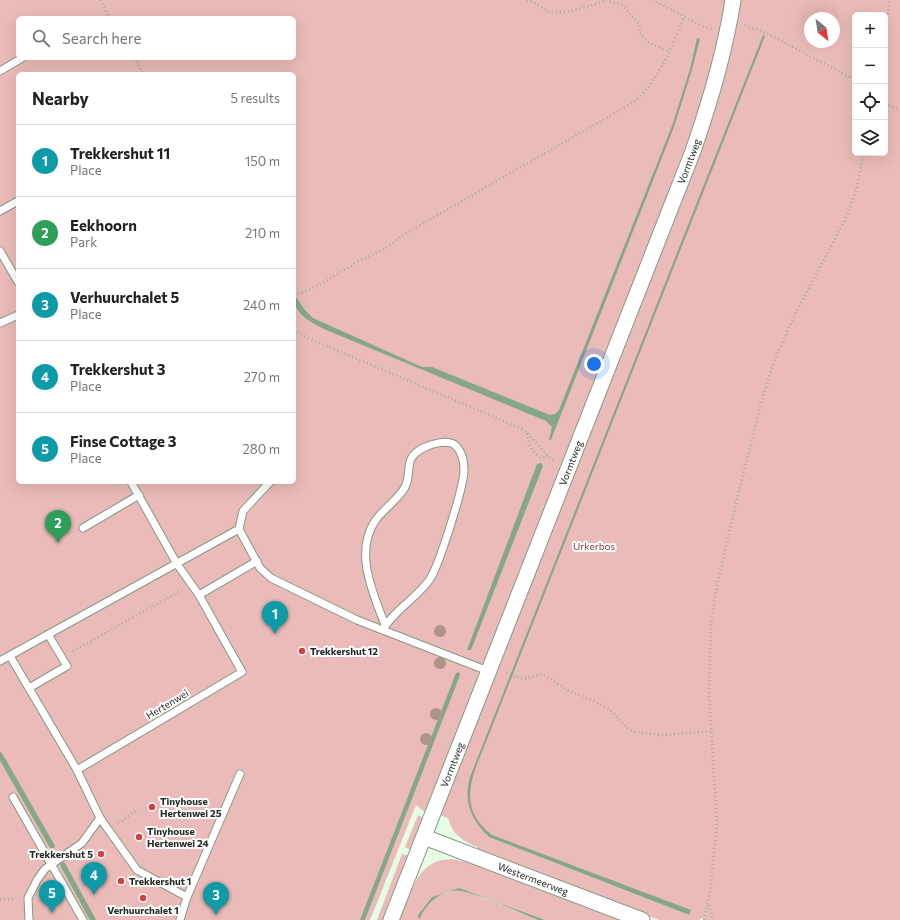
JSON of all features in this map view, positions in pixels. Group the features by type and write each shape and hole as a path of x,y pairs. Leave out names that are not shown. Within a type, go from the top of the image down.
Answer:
{"street":[{"name":"Vormtweg","path":"391,920 693,151 707,110 723,52 733,0"},
{"name":"Westermeerweg","path":"424,837 642,920"}],"lane":[{"path":"0,71 19,60"},
{"path":"0,211 16,202"},
{"path":"0,251 16,279"},
{"path":"0,323 16,316"},
{"path":"434,444 453,444 456,446 461,456 464,471 441,556 431,578 421,591 384,628 365,563 366,548 373,526 384,511 402,492 408,480 408,465 411,457 420,450 434,444"},
{"path":"132,484 177,564 199,595 257,561"},
{"path":"268,484 243,511 239,529 265,574 357,620 384,628 488,671"},
{"path":"83,528 138,495"},
{"path":"0,661 49,636 239,529"},
{"name":"Hertenwei","path":"77,770 242,672 199,595"},
{"path":"28,688 67,666 49,636"},
{"path":"10,656 77,770 100,818 137,870 187,897"},
{"path":"180,920 187,897 240,774"},
{"path":"13,797 83,920"},
{"path":"29,920 28,898 37,880 51,865 82,843 100,818"}],"path":[{"path":"100,0 109,16"},
{"path":"527,0 550,12 559,13 591,7 606,0 622,5 640,25 639,32 648,42 668,51"},
{"path":"653,0 684,17 710,28"},
{"path":"888,12 890,0"},
{"path":"296,294 310,289 363,259 378,254 400,237 620,111 642,95 651,85 663,65 684,17"},
{"path":"744,25 772,36 852,78"},
{"path":"135,60 142,72"},
{"path":"888,105 900,110"},
{"path":"704,920 708,904 717,823 709,694 714,603 738,495 760,407 774,362 795,314 845,220 857,188 862,156"},
{"path":"296,331 526,432 548,457 552,459"},
{"path":"526,432 528,442 533,451 539,457 548,457"},
{"path":"62,657 192,585"},
{"path":"505,673 523,679 542,674 569,691 583,696 608,709 627,728 634,732 663,735 711,731"},
{"path":"108,828 115,822 120,822 138,809"},
{"path":"708,904 712,916 711,920"}],"green space":[{"name":"Urkerbos","path":"0,0 900,0 900,920 705,920 701,918 700,920 659,920 477,849 477,847 455,833 448,818 428,810 426,813 416,805 370,920 365,920 410,803 363,920 0,920","holes":["485,833 689,914 689,915 489,837"]},
{"path":"418,815 424,818 411,850 405,847"},
{"path":"402,854 409,856 384,920 377,920"},
{"path":"452,859 471,863 623,920 545,920 459,888 432,897 418,915 420,918 422,912 434,899 445,893 457,891 473,894 538,920 397,920 410,887 413,888 423,871 433,863"}],"shaded area":[{"path":"763,35 765,36 477,763 470,789 470,801 473,813 480,824 492,835 691,910 689,915 489,837 477,824 473,817 467,795 470,777"},
{"path":"697,38 700,39 674,127 551,440 549,440 552,427 546,421 325,329 312,323 301,315 296,306 296,297 304,309 313,318 422,367 432,367 550,415 555,414 559,410 672,126 690,69"},
{"path":"541,463 543,466 471,650 467,650 537,464"},
{"path":"459,672 460,675 365,920 360,920 456,673"},
{"path":"459,888 545,920 538,920 480,896 460,891 448,892 436,898 422,913 420,919 418,918 418,915 432,897"}],"waterway":[{"path":"0,755 52,846"},
{"path":"63,865 93,920"}],"place":[{"name":"Eekhoorn","path":"58,543"},
{"name":"Trekkershut 11","path":"275,634"},
{"name":"Trekkershut 12","path":"302,651"},
{"name":"Tinyhouse Hertenwei 25","path":"152,807"},
{"name":"Tinyhouse Hertenwei 24","path":"139,837"},
{"name":"Trekkershut 5","path":"101,854"},
{"name":"Trekkershut 1","path":"121,881"},
{"name":"Trekkershut 3","path":"94,895"},
{"name":"Verhuurchalet 1","path":"143,898"},
{"name":"Finse Cottage 3","path":"52,913"},
{"name":"Verhuurchalet 5","path":"216,915"}]}
